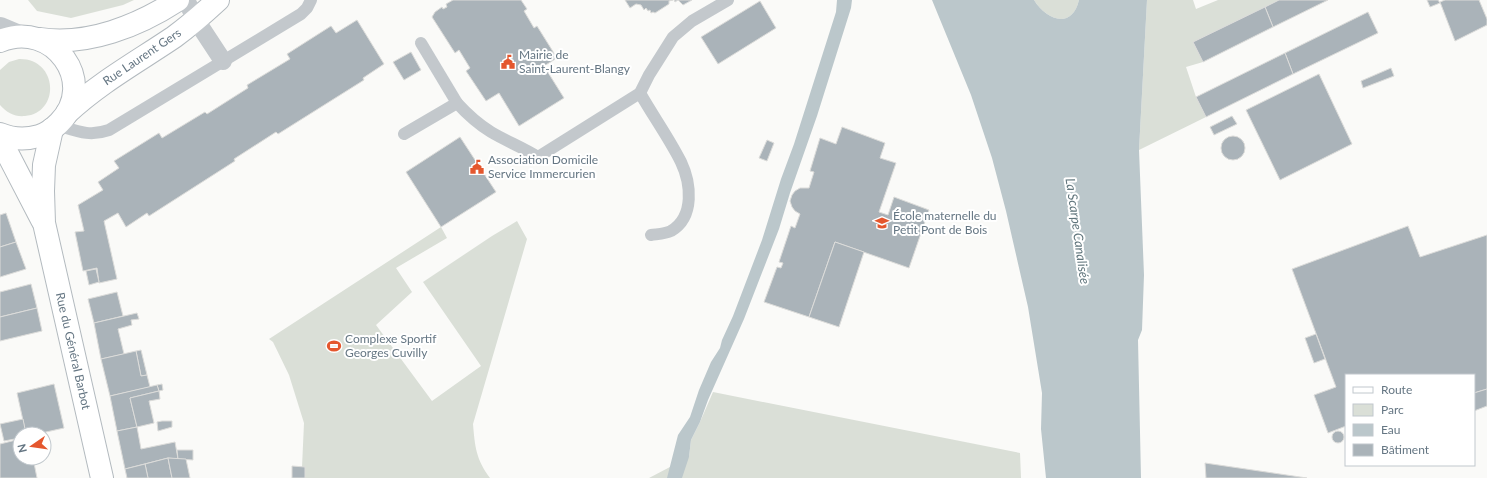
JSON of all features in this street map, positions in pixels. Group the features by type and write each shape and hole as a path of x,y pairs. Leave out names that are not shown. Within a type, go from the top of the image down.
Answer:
{"main road":[{"path":"15,36 52,41 72,40 111,32 127,27 155,14 178,0"},
{"name":"Rue Laurent Gers","path":"0,134 14,138 28,138 41,135 59,123 96,88 174,37 218,0"},
{"name":"Rue du Général Barbot","path":"15,36 56,49 65,59 70,70 74,90 71,102 59,123 44,165 44,223 102,478"},
{"name":"Rue du Général Barbot","path":"0,139 44,223"}],"street":[{"path":"186,0 196,20 223,61"}],"lane":[{"path":"59,123 82,133 92,134 109,130 301,14 307,8 310,0"},
{"path":"421,43 457,103 482,126 538,157 640,93 649,75 674,37 692,21 728,0"},
{"path":"640,93 681,162 688,187 689,198 688,209 685,217 679,225 671,231 663,234 651,235"},
{"path":"404,134 457,103"}],"green space":[{"path":"28,0 134,0 123,5 71,18 37,11"},
{"path":"1034,0 1079,0 1076,9 1071,15 1058,19 1045,13"},
{"path":"1147,0 1193,0 1196,9 1218,0 1279,0 1193,42 1203,62 1186,67 1196,97 1206,117 1139,150"},
{"path":"19,59 32,61 41,67 48,76 50,86 49,96 45,106 37,113 25,116 11,114 0,105 0,70 9,62"},
{"name":"Complexe Sportif Georges Cuvilly","path":"517,221 527,239 473,424 479,459 490,478 305,478 302,467 304,423 289,375 273,342 269,339 441,227 447,238 396,268 412,292 376,325 432,401 481,366 423,282"},
{"path":"713,392 1020,453 1021,478 649,478 689,457 691,440"}],"water":[{"path":"837,0 852,0 851,8 779,229 744,319 691,440 689,457 682,478 667,478 678,435 690,417 699,390 711,362 720,348 762,240 836,12"},
{"name":"La Scarpe Canalisée","path":"932,0 1034,0 1045,13 1058,19 1071,15 1076,9 1079,0 1147,0 1139,150 1144,275 1142,330 1138,340 1141,478 1046,478 1041,429 1042,393 1028,307 1006,211 992,158 971,95"}],"building":[{"name":"Mairie de Saint-Laurent-Blangy","path":"453,0 521,0 527,9 524,11 534,28 537,26 557,58 544,66 564,98 519,126 499,93 486,101 466,71 470,68 459,50 455,53 432,17 435,12 442,7 443,9 447,7 446,4"},
{"path":"625,0 673,0 669,1 669,4 655,13 651,13 650,10 648,11 646,8 644,10 641,5 636,4 630,8"},
{"path":"678,0 692,0 683,5"},
{"path":"1279,0 1328,0 1273,27 1265,7"},
{"path":"1427,0 1438,0 1440,3 1430,7"},
{"path":"1445,0 1479,0 1487,19 1487,25 1455,41 1440,2"},
{"path":"760,1 776,28 718,64 701,37"},
{"path":"1265,7 1273,27 1203,62 1193,42"},
{"path":"1368,12 1378,33 1293,74 1285,53"},
{"path":"357,20 384,64 363,78 364,80 278,134 276,132 234,159 235,161 149,216 147,213 126,227 118,213 104,221 117,279 99,283 97,268 83,271 75,232 84,231 78,205 103,190 98,182 119,168 114,161 159,133 162,138 205,112 207,114 248,88 247,85 290,59 287,54 331,26 336,33"},
{"path":"411,52 421,70 404,80 393,62"},
{"path":"1285,53 1293,74 1206,117 1196,97"},
{"path":"1391,68 1394,76 1363,88 1361,81"},
{"path":"1319,74 1352,144 1280,180 1246,110"},
{"path":"1232,116 1237,124 1214,135 1210,127"},
{"path":"842,127 885,143 880,158 896,163 879,212 888,215 894,197 929,210 909,268 835,242 809,317 764,302 777,267 781,268 783,263 779,262 791,226 795,228 800,214 792,207 790,201 792,195 800,188 809,188 814,172 810,171 820,138 836,144"},
{"path":"1233,136 1242,139 1245,148 1242,157 1233,160 1224,157 1221,148 1224,139"},
{"path":"460,137 496,192 441,227 406,172"},
{"path":"767,140 774,143 767,161 759,158"},
{"path":"6,213 16,242 0,247 0,215"},
{"path":"1408,226 1420,257 1487,235 1487,389 1475,393 1475,374 1345,374 1345,426 1328,433 1314,395 1336,387 1292,269"},
{"path":"16,242 26,269 0,277 0,247"},
{"path":"835,242 864,252 839,327 809,317"},
{"path":"96,269 99,282 89,285 86,271"},
{"path":"31,284 37,308 0,317 0,292"},
{"path":"117,292 123,316 94,323 88,299"},
{"path":"37,308 42,331 0,341 0,317"},
{"path":"137,313 139,319 131,320 132,325 118,329 124,354 101,359 94,323"},
{"path":"1316,334 1325,359 1314,363 1305,338"},
{"path":"141,350 147,375 141,376 136,351"},
{"path":"136,351 141,376 147,375 150,387 110,396 101,359"},
{"path":"54,384 64,428 52,431 52,426 24,426 17,393"},
{"path":"162,384 163,390 159,391 157,385"},
{"path":"157,385 159,391 130,398 137,427 117,431 110,396"},
{"path":"1487,389 1487,406 1475,411 1475,393"},
{"path":"159,391 160,399 149,401 154,423 137,427 130,398"},
{"path":"23,419 24,426 12,426 12,440 4,441 0,424"},
{"path":"172,421 172,427 158,431 157,422"},
{"path":"137,427 141,449 175,442 178,459 168,458 125,469 117,431"},
{"path":"1338,431 1342,433 1344,437 1342,441 1338,443 1334,441 1332,437 1334,433"},
{"path":"12,441 12,466 35,466 37,478 0,478 0,444"},
{"path":"177,450 193,450 193,460 178,459"},
{"path":"168,458 172,478 148,478 145,464"},
{"path":"168,458 186,459 190,478 172,478"},
{"path":"1205,463 1307,478 1206,478"},
{"path":"145,464 148,478 127,478 125,469"},
{"path":"292,466 305,467 305,478 292,478"}],"place":[{"name":"Mairie de Saint-Laurent-Blangy","path":"508,62"},
{"name":"Association Domicile Service Immercurien","path":"477,167"},
{"name":"École maternelle du Petit Pont de Bois","path":"882,223"},
{"name":"Complexe Sportif Georges Cuvilly","path":"334,346"}]}
